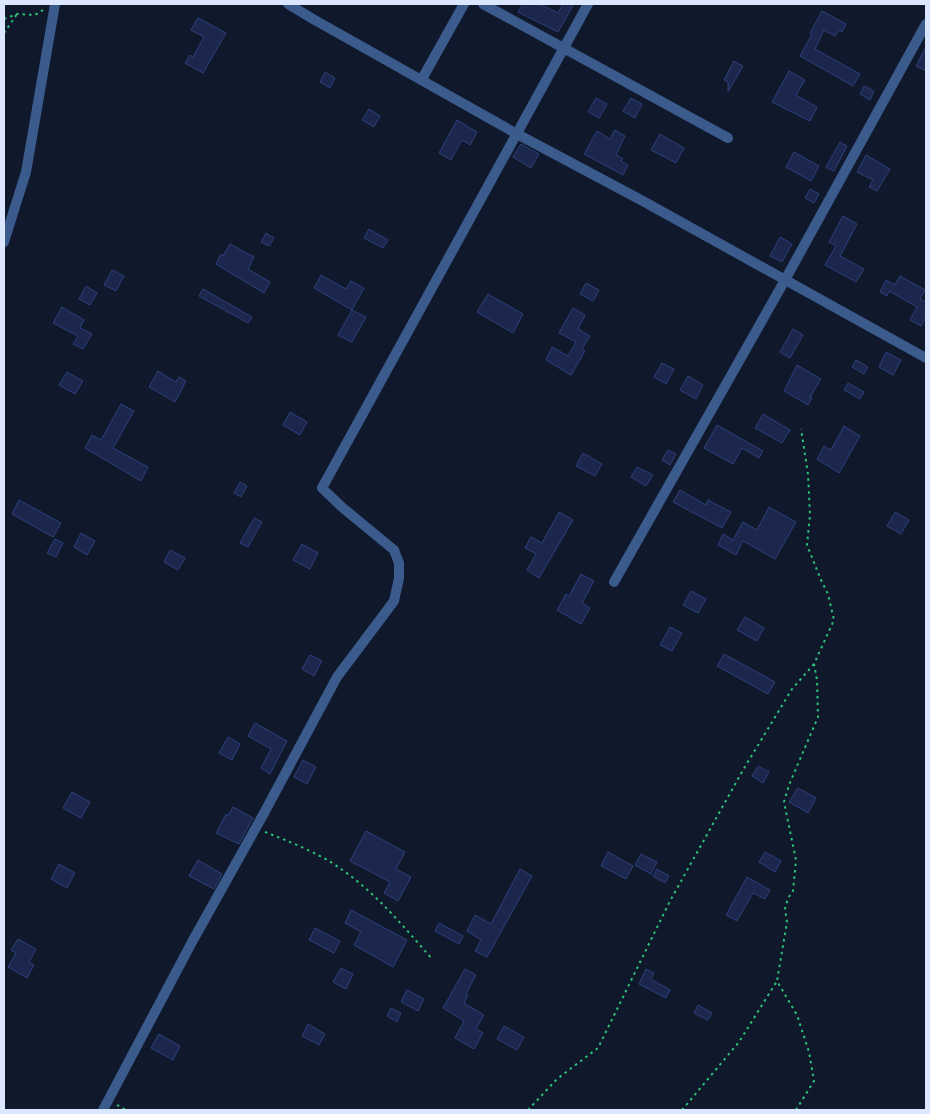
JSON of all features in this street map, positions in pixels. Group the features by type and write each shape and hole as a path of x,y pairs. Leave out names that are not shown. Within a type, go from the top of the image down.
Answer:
{"street":[{"path":"288,4 517,134 926,358"},
{"path":"422,79 464,4"},
{"path":"483,4 728,138"},
{"path":"103,1110 192,942 337,677 394,601 399,578 399,563 394,550 322,488 588,4"},
{"path":"4,242 26,172 52,6"},
{"path":"614,582 785,280 926,24"}],"path":[{"path":"4,19 17,14 35,15 52,6"},
{"path":"4,33 17,14"},
{"path":"528,1110 557,1079 598,1048 670,901 743,770 792,689 814,664 834,620 828,594 808,545 810,515 808,474 801,429"},
{"path":"682,1110 739,1042 777,981 787,922 785,909 788,898 794,891 796,860 784,802 789,785 818,716 817,680 814,664"},
{"path":"255,829 291,842 341,868 388,909 432,959"},
{"path":"777,981 797,1015 809,1052 814,1081 796,1110"}],"building":[{"path":"523,4 540,4 558,13 563,4 574,4 558,32 518,12"},
{"path":"822,11 846,24 842,32 839,30 835,36 824,30 815,49 860,74 853,86 800,56"},
{"path":"198,18 226,33 203,73 185,63 190,55 193,57 204,37 191,30"},
{"path":"926,47 926,71 916,66"},
{"path":"734,61 743,66 728,92 728,82 724,80"},
{"path":"789,71 805,80 796,95 817,107 810,121 772,102"},
{"path":"325,72 335,78 330,88 320,82"},
{"path":"864,86 874,91 870,100 860,94"},
{"path":"596,98 607,104 599,118 588,112"},
{"path":"631,98 642,104 635,118 623,111"},
{"path":"369,109 380,116 374,127 362,120"},
{"path":"457,120 477,132 470,145 462,140 451,160 439,153"},
{"path":"615,130 625,136 616,155 628,165 623,175 584,154 597,131 610,139"},
{"path":"660,134 684,148 676,163 651,150"},
{"path":"840,142 847,146 834,171 826,167"},
{"path":"521,144 539,154 531,168 513,157"},
{"path":"794,152 819,166 811,181 786,167"},
{"path":"866,155 890,169 877,191 869,187 873,180 857,172"},
{"path":"810,189 819,194 814,203 805,198"},
{"path":"843,216 857,224 840,256 864,269 856,282 825,265 836,246 829,242"},
{"path":"369,229 388,240 383,248 364,238"},
{"path":"266,233 274,238 269,246 261,242"},
{"path":"780,237 792,244 782,262 770,256"},
{"path":"230,244 254,257 248,269 270,282 264,293 216,264 221,254 223,256"},
{"path":"112,270 124,276 116,291 104,285"},
{"path":"321,275 346,289 351,281 364,288 352,310 314,288"},
{"path":"900,276 925,290 920,299 926,302 926,317 921,326 910,320 917,307 889,291 887,296 880,292 886,280 895,285"},
{"path":"586,283 599,290 593,301 580,294"},
{"path":"86,286 97,293 90,305 79,299"},
{"path":"203,289 252,317 248,323 199,296"},
{"path":"488,294 523,314 513,333 477,312"},
{"path":"62,307 84,320 80,328 92,334 83,349 73,344 78,336 53,323"},
{"path":"573,308 585,315 578,329 590,336 582,349 585,351 571,375 546,360 552,347 568,356 576,342 559,333"},
{"path":"352,310 366,317 352,342 338,335"},
{"path":"793,329 803,335 790,358 780,352"},
{"path":"886,352 901,360 893,375 879,367"},
{"path":"856,360 868,367 864,374 852,367"},
{"path":"662,363 674,369 666,384 654,377"},
{"path":"797,365 821,379 810,397 812,398 808,405 784,391"},
{"path":"158,371 176,382 179,377 186,381 175,402 149,387"},
{"path":"67,372 83,381 75,394 59,385"},
{"path":"688,376 703,385 696,399 680,390"},
{"path":"848,383 864,392 860,399 844,390"},
{"path":"121,404 134,411 113,448 148,467 141,481 85,448 92,435 101,440"},
{"path":"290,412 307,422 300,435 283,425"},
{"path":"763,414 790,430 782,443 755,428"},
{"path":"717,425 763,451 759,458 742,448 733,464 704,448"},
{"path":"844,426 860,436 839,473 817,459 824,446 831,450"},
{"path":"668,450 676,454 670,465 662,460"},
{"path":"583,453 602,464 595,476 576,466"},
{"path":"637,467 653,475 646,486 631,477"},
{"path":"240,482 247,486 241,497 234,493"},
{"path":"680,490 706,505 708,500 731,512 722,528 673,502"},
{"path":"19,500 61,523 53,537 12,514"},
{"path":"769,507 796,522 775,559 743,541 736,555 718,545 723,534 733,540 743,522 757,530"},
{"path":"559,512 573,520 539,578 527,570 536,554 525,548 531,537 542,543"},
{"path":"895,512 909,520 901,534 887,526"},
{"path":"254,518 262,522 248,547 240,543"},
{"path":"81,533 95,541 87,555 74,547"},
{"path":"55,539 63,543 56,557 47,553"},
{"path":"302,544 318,553 310,569 293,560"},
{"path":"170,550 185,558 178,570 164,562"},
{"path":"581,574 594,581 582,603 590,608 581,624 557,610 566,594 569,596"},
{"path":"691,591 706,599 698,613 683,605"},
{"path":"745,617 764,628 757,641 737,630"},
{"path":"670,627 682,633 672,651 660,645"},
{"path":"724,654 775,682 768,694 717,666"},
{"path":"310,655 322,661 314,676 302,669"},
{"path":"255,723 287,741 270,774 261,768 271,749 248,736"},
{"path":"228,737 240,744 232,760 219,753"},
{"path":"303,760 316,767 307,784 294,777"},
{"path":"758,766 769,772 763,783 752,776"},
{"path":"798,788 816,798 808,813 789,802"},
{"path":"72,792 90,802 81,818 63,808"},
{"path":"233,807 253,818 239,844 216,833 226,814 228,816"},
{"path":"366,831 405,852 396,869 411,877 398,901 384,893 390,882 350,861"},
{"path":"608,852 633,866 626,879 601,866"},
{"path":"765,852 781,861 775,872 759,862"},
{"path":"641,854 657,862 651,874 635,865"},
{"path":"198,860 222,874 214,889 189,876"},
{"path":"59,864 75,873 67,888 51,879"},
{"path":"520,869 532,876 487,957 475,951 481,940 467,931 475,915 491,924"},
{"path":"657,869 669,876 665,883 653,876"},
{"path":"747,877 770,890 765,899 753,893 737,921 726,915"},
{"path":"351,910 407,940 393,967 354,945 361,932 345,923"},
{"path":"439,923 463,936 459,944 435,931"},
{"path":"315,928 340,941 334,953 309,940"},
{"path":"18,939 36,949 29,962 34,965 27,978 8,967 16,953 11,950"},
{"path":"341,968 353,974 346,989 333,982"},
{"path":"465,969 476,975 466,994 468,995 464,1003 484,1015 476,1029 483,1033 474,1049 455,1038 464,1021 443,1008"},
{"path":"646,969 654,973 651,979 670,990 666,998 639,984"},
{"path":"407,990 424,999 418,1011 401,1002"},
{"path":"698,1005 712,1013 708,1020 694,1013"},
{"path":"391,1008 401,1013 397,1022 387,1016"},
{"path":"308,1024 325,1034 319,1045 302,1036"},
{"path":"504,1026 524,1037 517,1050 497,1039"},
{"path":"159,1034 180,1046 173,1060 151,1048"}]}
